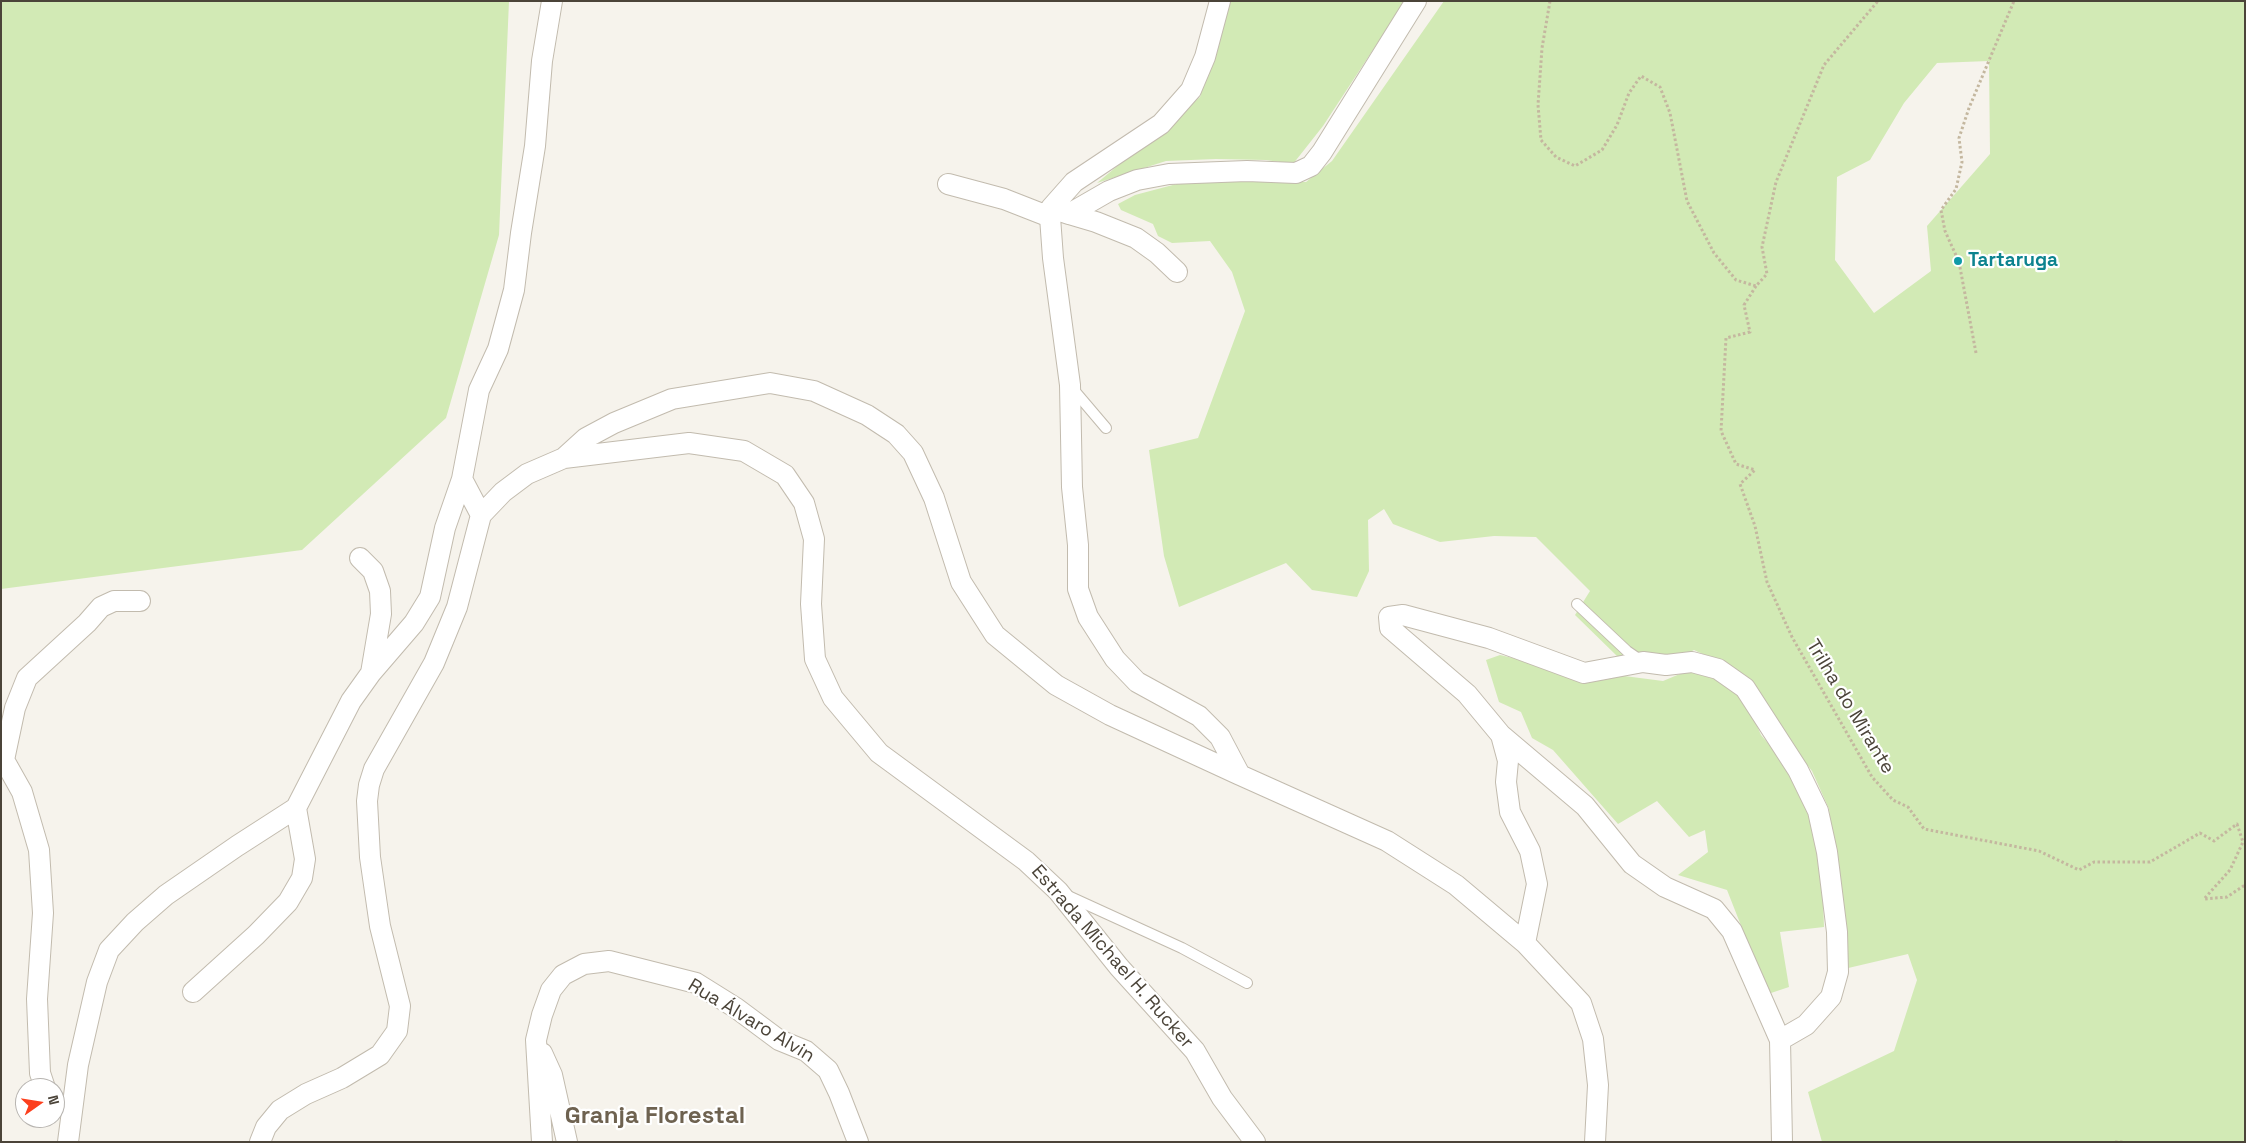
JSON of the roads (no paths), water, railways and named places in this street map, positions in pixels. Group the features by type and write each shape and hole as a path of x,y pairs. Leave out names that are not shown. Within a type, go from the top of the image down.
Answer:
{"street":[{"path":"69,1135 78,1066 97,982 109,950 135,922 166,895 296,808 351,701 371,673 414,623 430,597 445,528 462,479 480,390 498,349 514,290 535,146 542,60 552,1"},
{"path":"1220,1 1205,57 1191,90 1161,124 1074,182 1057,213 1070,386 1072,487 1078,546 1078,589 1088,617 1115,659 1137,682 1200,716 1220,737 1240,775"},
{"path":"1057,213 1137,180 1169,174 1206,172 1296,173 1311,166 1338,128 1416,1"},
{"path":"948,184 1096,222 1136,238 1157,253 1177,272"},
{"path":"564,458 586,438 614,423 672,398 770,383 814,391 867,415 896,434 914,453 934,498 961,582 996,634 1056,685 1110,715 1388,841 1456,885 1525,943 1580,1003 1593,1039 1598,1085 1596,1142"},
{"name":"Estrada Michael H. Rucker","path":"260,1142 266,1127 280,1110 306,1094 342,1078 380,1055 397,1031 400,1006 380,926 370,857 367,801 369,785 374,769 434,663 457,607 481,515 503,492 527,474 564,458 689,443 744,450 785,475 804,503 814,539 811,604 815,659 833,698 879,753 1026,860 1058,891 1119,967 1195,1051 1222,1098 1255,1142"},
{"path":"462,479 481,515"},
{"path":"360,558 373,571 380,591 382,614 371,673"},
{"path":"42,1078 40,1072 37,999 42,913 39,850 22,792 2,763 14,708 28,678 87,623 101,607 114,601 140,601"},
{"path":"1780,1040 1806,1025 1832,997 1838,972 1837,932 1827,852 1818,811 1798,770 1745,688 1718,669 1692,662 1666,665 1643,662 1584,673 1489,638 1403,615 1389,617 1390,628 1467,694 1501,735 1585,806 1632,864 1665,887 1714,909 1732,931 1780,1040 1782,1142"},
{"path":"1501,735 1508,761 1506,782 1510,812 1530,851 1537,884 1525,943"},
{"path":"193,992 256,935 288,902 302,878 305,859 296,808"},
{"name":"Rua Álvaro Alvin","path":"542,1142 536,1040 551,990 563,975 584,964 609,961 648,969 696,983 736,1008 779,1040 806,1051 828,1070 840,1093 858,1142"},
{"path":"536,1040 552,1075 567,1142"}],"lane":[{"path":"1070,386 1106,428"},
{"path":"1577,604 1627,651 1643,662"},
{"path":"1058,891 1182,948 1246,983"}],"place":[{"name":"Tartaruga","path":"1958,261"}],"district":[{"name":"Granja Florestal","path":"655,1116"}]}
